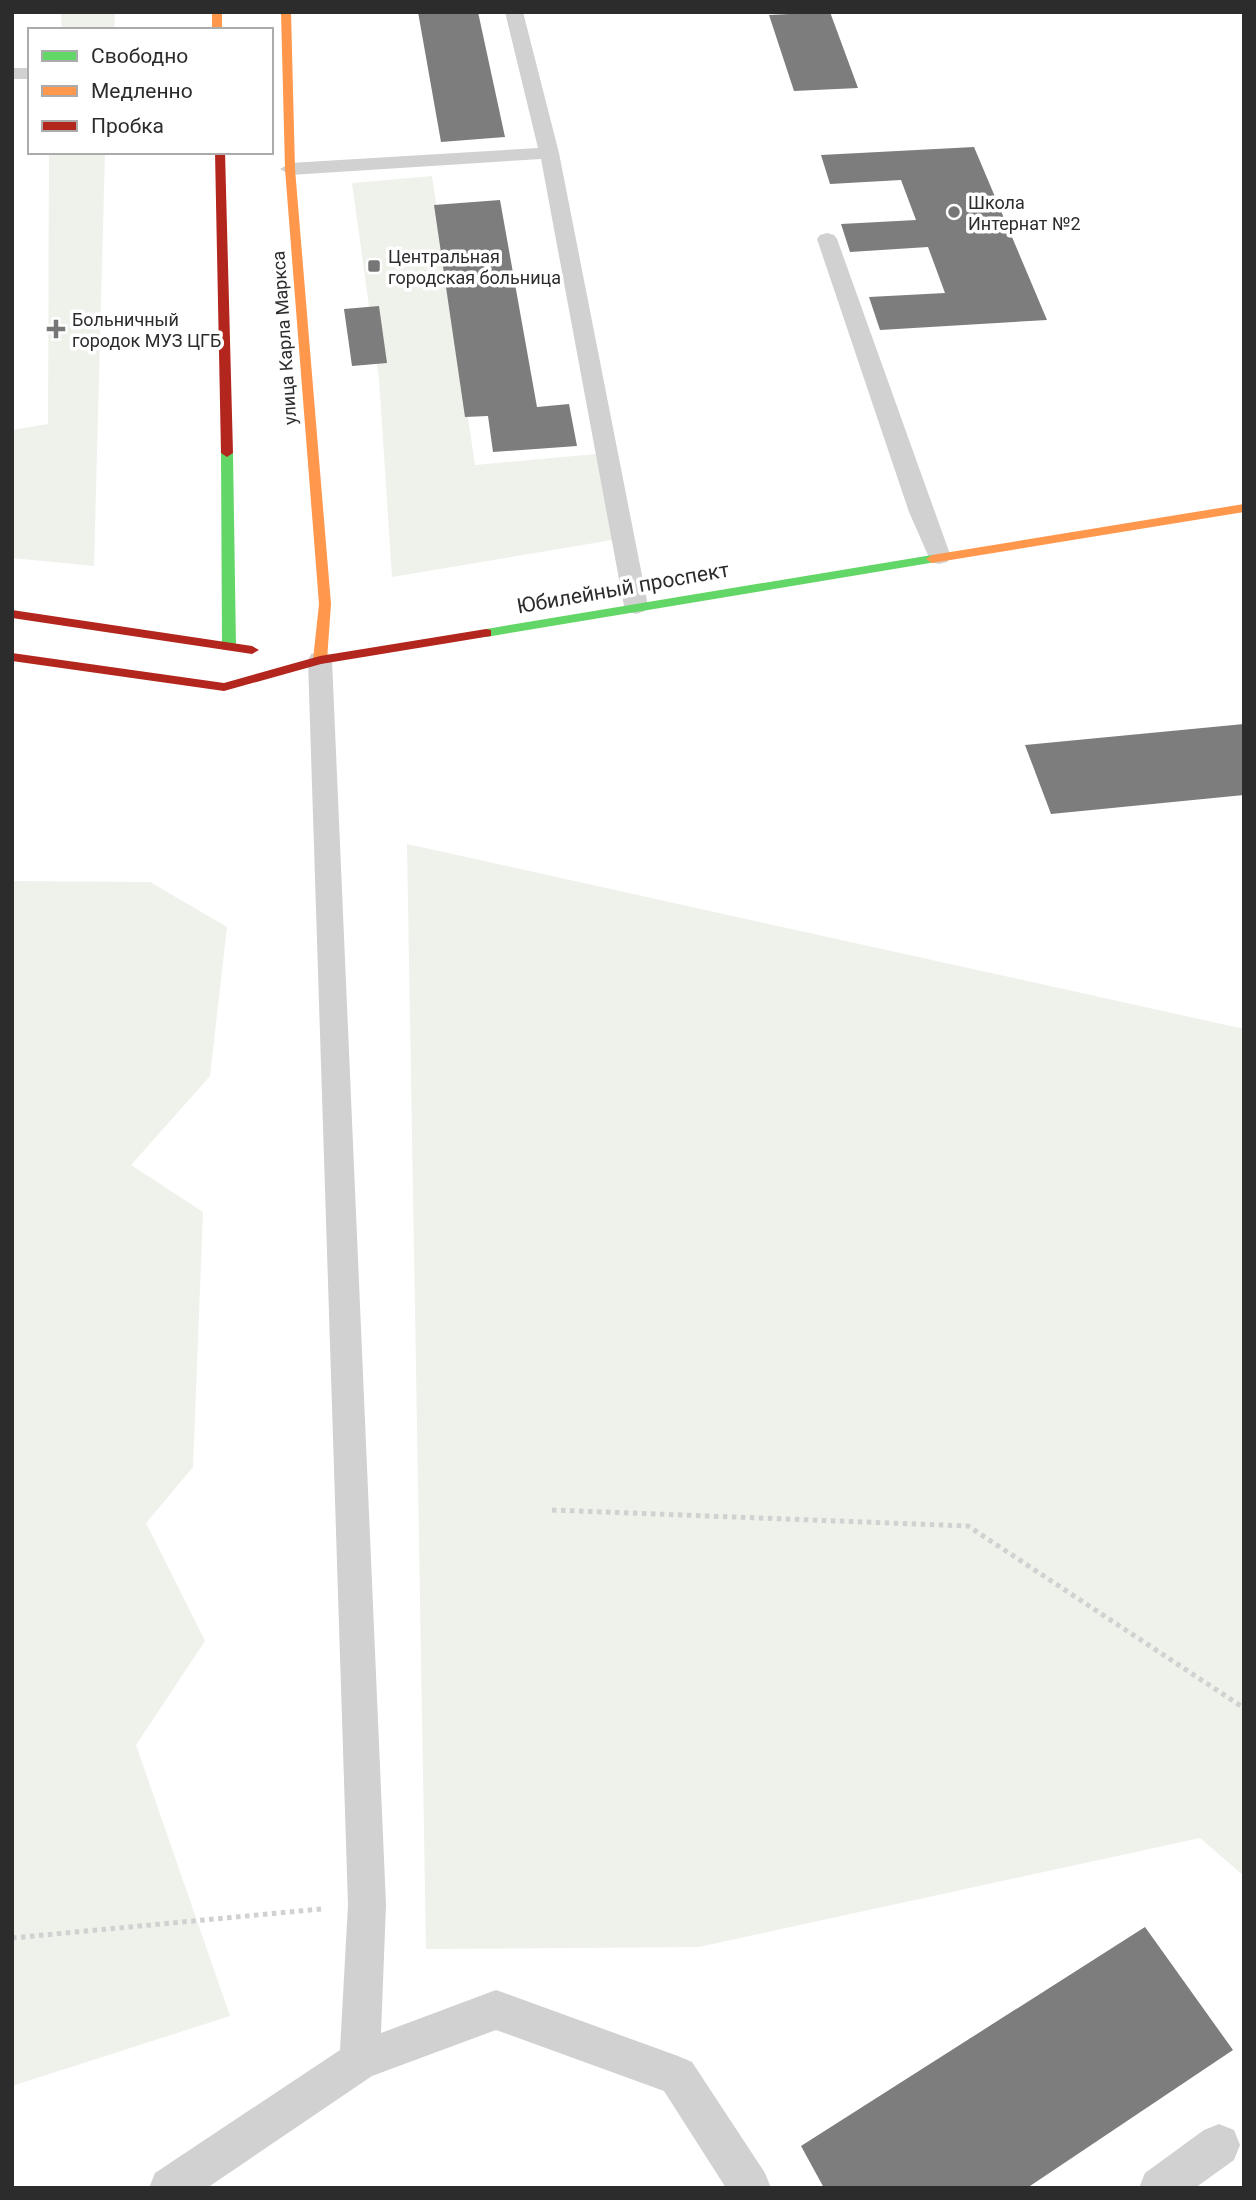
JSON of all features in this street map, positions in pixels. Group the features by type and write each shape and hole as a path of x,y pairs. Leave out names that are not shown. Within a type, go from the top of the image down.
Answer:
{"main road":[{"name":"улица Карла Маркса","path":"286,12 279,57 325,604 320,660"},
{"path":"220,154 229,646"},
{"name":"Юбилейный проспект","path":"12,657 102,672 224,687 320,660 1244,508"},
{"path":"12,614 320,660"}],"lane":[{"path":"514,12 550,153 636,606"},
{"path":"290,169 550,153"},
{"path":"827,239 939,557"},
{"path":"320,660 367,1905 360,2062"},
{"path":"170,2188 360,2062 496,2010 678,2076 750,2188"},
{"path":"1160,2188 1219,2145"}],"path":[{"path":"552,1510 968,1526 1244,1708"},
{"path":"12,1938 367,1905"}],"shaded area":[{"path":"61,12 115,12 114,28 62,28"},
{"path":"49,154 105,154 94,566 12,558 12,430 48,424"},
{"path":"432,176 475,465 596,454 618,539 392,577 379,379 352,183"},
{"path":"407,844 1244,1029 1244,1876 1200,1838 699,1947 426,1949"},
{"path":"12,881 150,882 227,927 210,1076 131,1165 203,1212 193,1467 146,1523 205,1641 136,1745 230,2016 12,2086"}],"building":[{"path":"418,12 478,12 505,137 441,142"},
{"path":"830,12 858,88 794,91 769,15"},
{"path":"974,147 1047,320 880,330 869,297 945,293 928,247 850,252 841,224 916,220 901,180 830,184 821,155"},
{"path":"500,200 537,407 569,404 577,446 493,452 488,416 465,417 434,205"},
{"path":"379,306 387,363 352,366 344,309"},
{"path":"1244,724 1244,795 1051,814 1025,745"},
{"path":"1145,1927 1233,2050 1027,2188 824,2188 801,2146"}],"traffic: fast":[{"path":"227,453 229,646"},
{"path":"486,633 932,559"}],"traffic: slow":[{"path":"217,12 217,28"},
{"path":"286,12 290,169 325,604 320,660"},
{"path":"932,559 1244,508"}],"traffic: jam":[{"path":"220,154 227,453"},
{"path":"12,614 252,650"},
{"path":"12,657 224,687 320,660 486,633"}],"place":[{"name":"Школа Интернат №2","path":"954,212"},
{"name":"Центральная городская больница","path":"374,266"},
{"name":"Больничный городок МУЗ ЦГБ","path":"56,329"}]}
